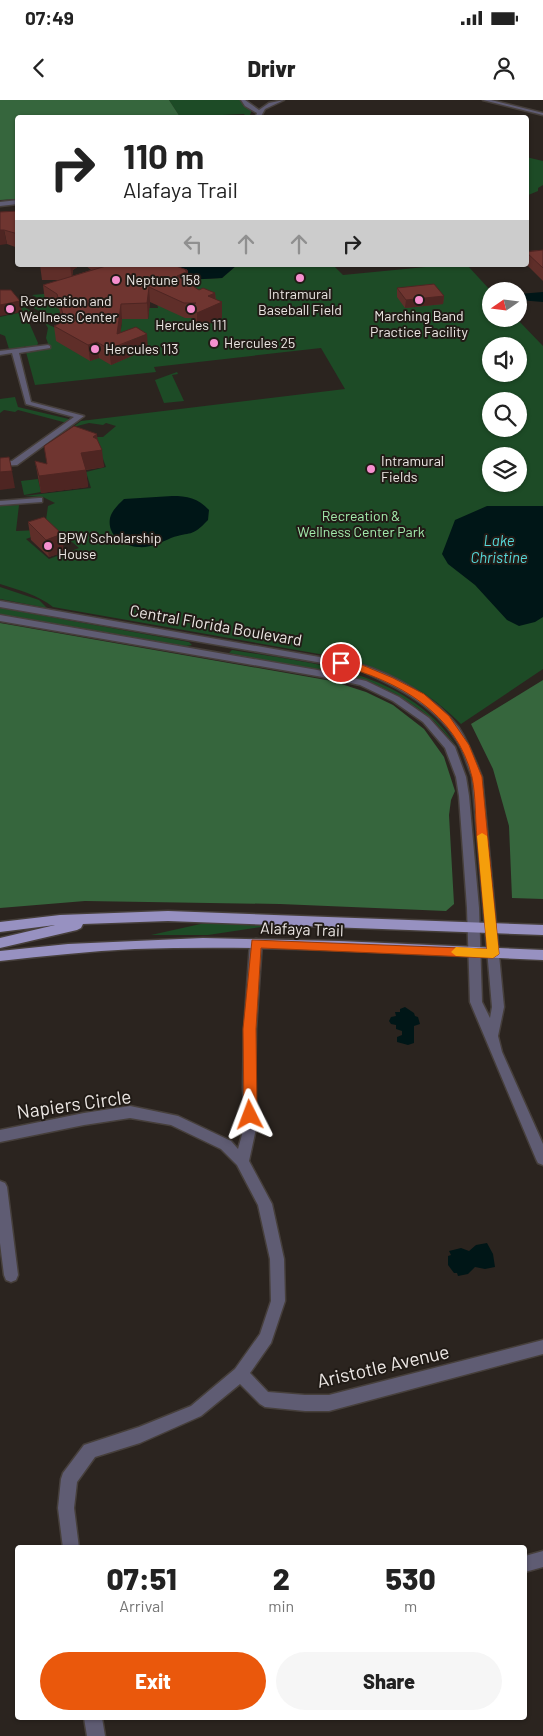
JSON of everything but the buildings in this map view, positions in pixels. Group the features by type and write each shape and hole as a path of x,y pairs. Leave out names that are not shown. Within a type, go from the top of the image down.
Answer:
{"main road":[{"name":"Alafaya Trail","path":"0,927 60,920 111,917 222,917 543,930"},
{"path":"0,943 111,917"},
{"name":"Alafaya Trail","path":"0,956 114,944 256,944 543,956"}],"street":[{"path":"243,100 258,115 266,106 282,100"},
{"path":"485,100 543,113"},
{"path":"498,100 543,113"},
{"path":"0,204 15,202"},
{"path":"0,353 48,347"},
{"path":"0,464 14,463 80,416 28,403 15,351"},
{"path":"0,503 39,500"},
{"name":"Central Florida Boulevard","path":"0,604 358,667 390,680 420,696 445,718 464,745 477,777 498,1007 492,1036"},
{"name":"Central Florida Boulevard","path":"0,618 323,674 363,683 396,699 426,720 450,747 461,777 465,805 476,1002 543,1159"},
{"path":"242,1160 251,1124 249,1088 250,1029 256,944"},
{"name":"Napiers Circle","path":"0,1136 130,1112 173,1120 226,1145 242,1160 265,1204 277,1259 278,1301 266,1338 240,1374 196,1411 140,1435 90,1451 69,1479 66,1508 71,1545"},
{"path":"0,1187 11,1275"},
{"name":"Aristotle Avenue","path":"240,1374 265,1399 329,1403 543,1347"},
{"path":"527,1563 543,1559"},
{"path":"93,1720 96,1736"}],"green space":[{"path":"0,100 169,100 179,115 15,115 15,199 0,200"},
{"path":"169,100 240,100 246,107 252,110 250,115 179,115"},
{"path":"529,158 543,161 543,185 538,188 538,191 529,195"},
{"name":"Recreation & Wellness Center Park","path":"235,267 335,267 343,275 425,267 469,267 483,282 482,328 526,328 543,346 543,669 461,724 424,693 384,672 353,660 53,607 35,596 0,584 0,506 19,505 16,531 40,530 40,534 26,539 49,559 79,548 46,520 48,506 55,503 43,497 24,496 91,488 86,472 106,467 103,459 98,458 102,456 102,450 61,437 103,437 116,426 106,423 103,425 89,423 73,427 81,421 345,389 321,348 154,367 156,372 35,385 26,352 50,349 46,338 48,328 45,323 60,330 121,329 122,319 148,319 149,313 143,308 158,308 156,297 192,286 194,283 185,280 222,278"},
{"path":"50,294 47,302 66,312 58,313 59,318 48,322 39,311 20,301 26,303 38,298 32,295"},
{"path":"18,304 38,314 27,318 38,343 37,346 9,349 5,336 0,334 0,317 18,313"},
{"path":"177,372 178,374 172,375 184,401 164,403 155,380"},
{"path":"15,397 18,407 73,420 67,423 18,410 15,412 4,410 0,413 0,399"},
{"path":"38,479 41,492 24,495 21,481"},
{"path":"0,587 39,600 47,608 0,599"},
{"path":"0,608 189,642 192,645 186,646 0,614"},
{"path":"0,623 332,681 366,692 393,705 424,729 444,757 455,791 451,800 449,815 454,904 446,911 280,904 85,901 0,908"},
{"path":"232,650 326,666 356,674 384,685 411,700 435,720 456,745 422,711 396,694 370,682 229,653"},
{"path":"543,680 543,899 512,898 509,826 493,769 471,724"},
{"path":"205,923 268,926 208,935 151,935"}],"water":[{"path":"168,267 235,267 222,278 185,280"},
{"path":"543,292 543,302 528,301 528,293"},
{"path":"187,497 201,503 209,510 208,520 194,532 147,547 126,544 113,534 110,518 114,510 124,499"},
{"name":"Lake Christine","path":"487,506 543,506 543,617 535,622 519,626 507,620 475,585 448,564 442,554 455,520"},
{"path":"405,1007 418,1017 420,1024 414,1026 414,1043 408,1045 397,1042 397,1037 402,1035 402,1031 396,1029 396,1025 391,1024 389,1021 391,1017 396,1016 395,1012 400,1012 400,1009"},
{"path":"487,1243 493,1254 495,1267 485,1269 475,1267 468,1274 458,1276 448,1265 448,1256 451,1255 449,1251 461,1248 469,1251 476,1245"}],"slow traffic":[{"path":"456,952 493,954 482,836"}],"place":[{"name":"Intramural Baseball Field","path":"300,278"},
{"name":"Neptune 158","path":"116,280"},
{"name":"Marching Band Practice Facility","path":"419,300"},
{"name":"Recreation and Wellness Center","path":"10,309"},
{"name":"Hercules 111","path":"191,309"},
{"name":"Hercules 25","path":"214,343"},
{"name":"Hercules 113","path":"95,349"},
{"name":"Intramural Fields","path":"371,469"},
{"name":"BPW Scholarship House","path":"48,546"}],"route":[{"path":"250,1115 250,1029 256,944 493,954 477,777 464,745 445,718 420,696 390,680 358,667 341,663"}]}
